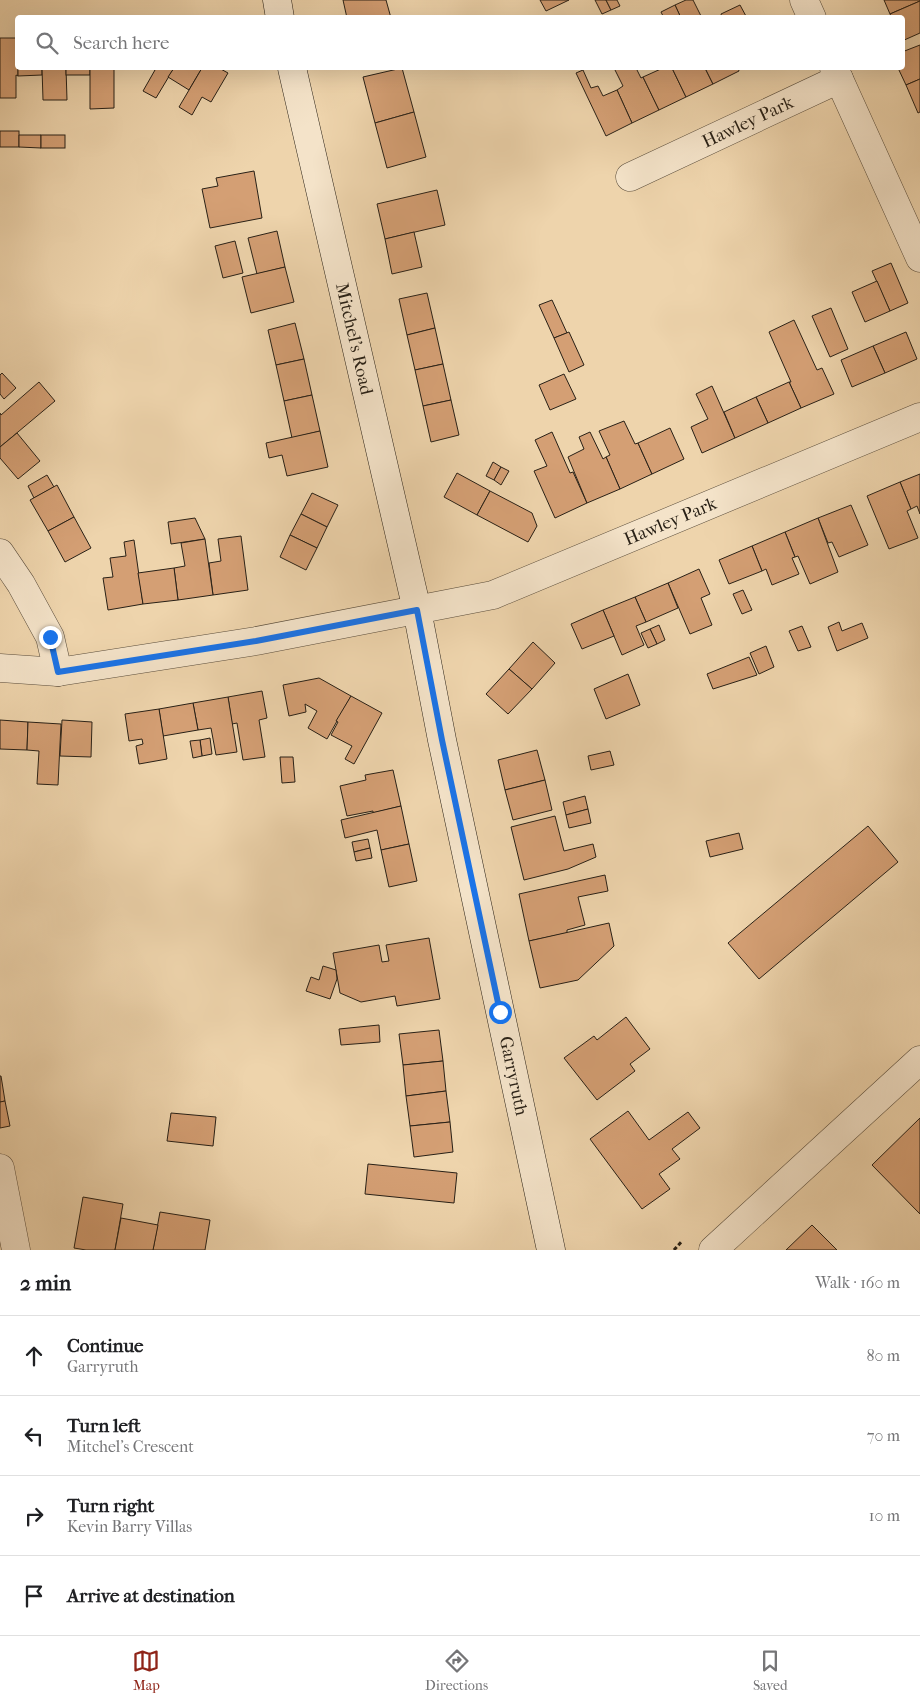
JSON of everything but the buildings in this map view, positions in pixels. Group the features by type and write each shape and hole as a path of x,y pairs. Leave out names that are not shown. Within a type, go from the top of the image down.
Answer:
{"street":[{"path":"276,0 279,15"},
{"path":"804,0 811,15"},
{"name":"Mitchel's Road","path":"292,70 417,610"},
{"name":"Hawley Park","path":"630,177 836,73 920,258"},
{"name":"Hawley Park","path":"0,668 58,672 256,641 493,595 920,417"},
{"path":"0,553 21,584 50,637 58,672"},
{"name":"Garryruth","path":"417,610 444,750 551,1250"},
{"path":"713,1250 920,1060"},
{"path":"0,1168 16,1250"}],"path":[{"path":"674,1250 682,1241"}],"route":[{"path":"50,637 58,672 256,641 417,610 442,740 500,1012"}]}
